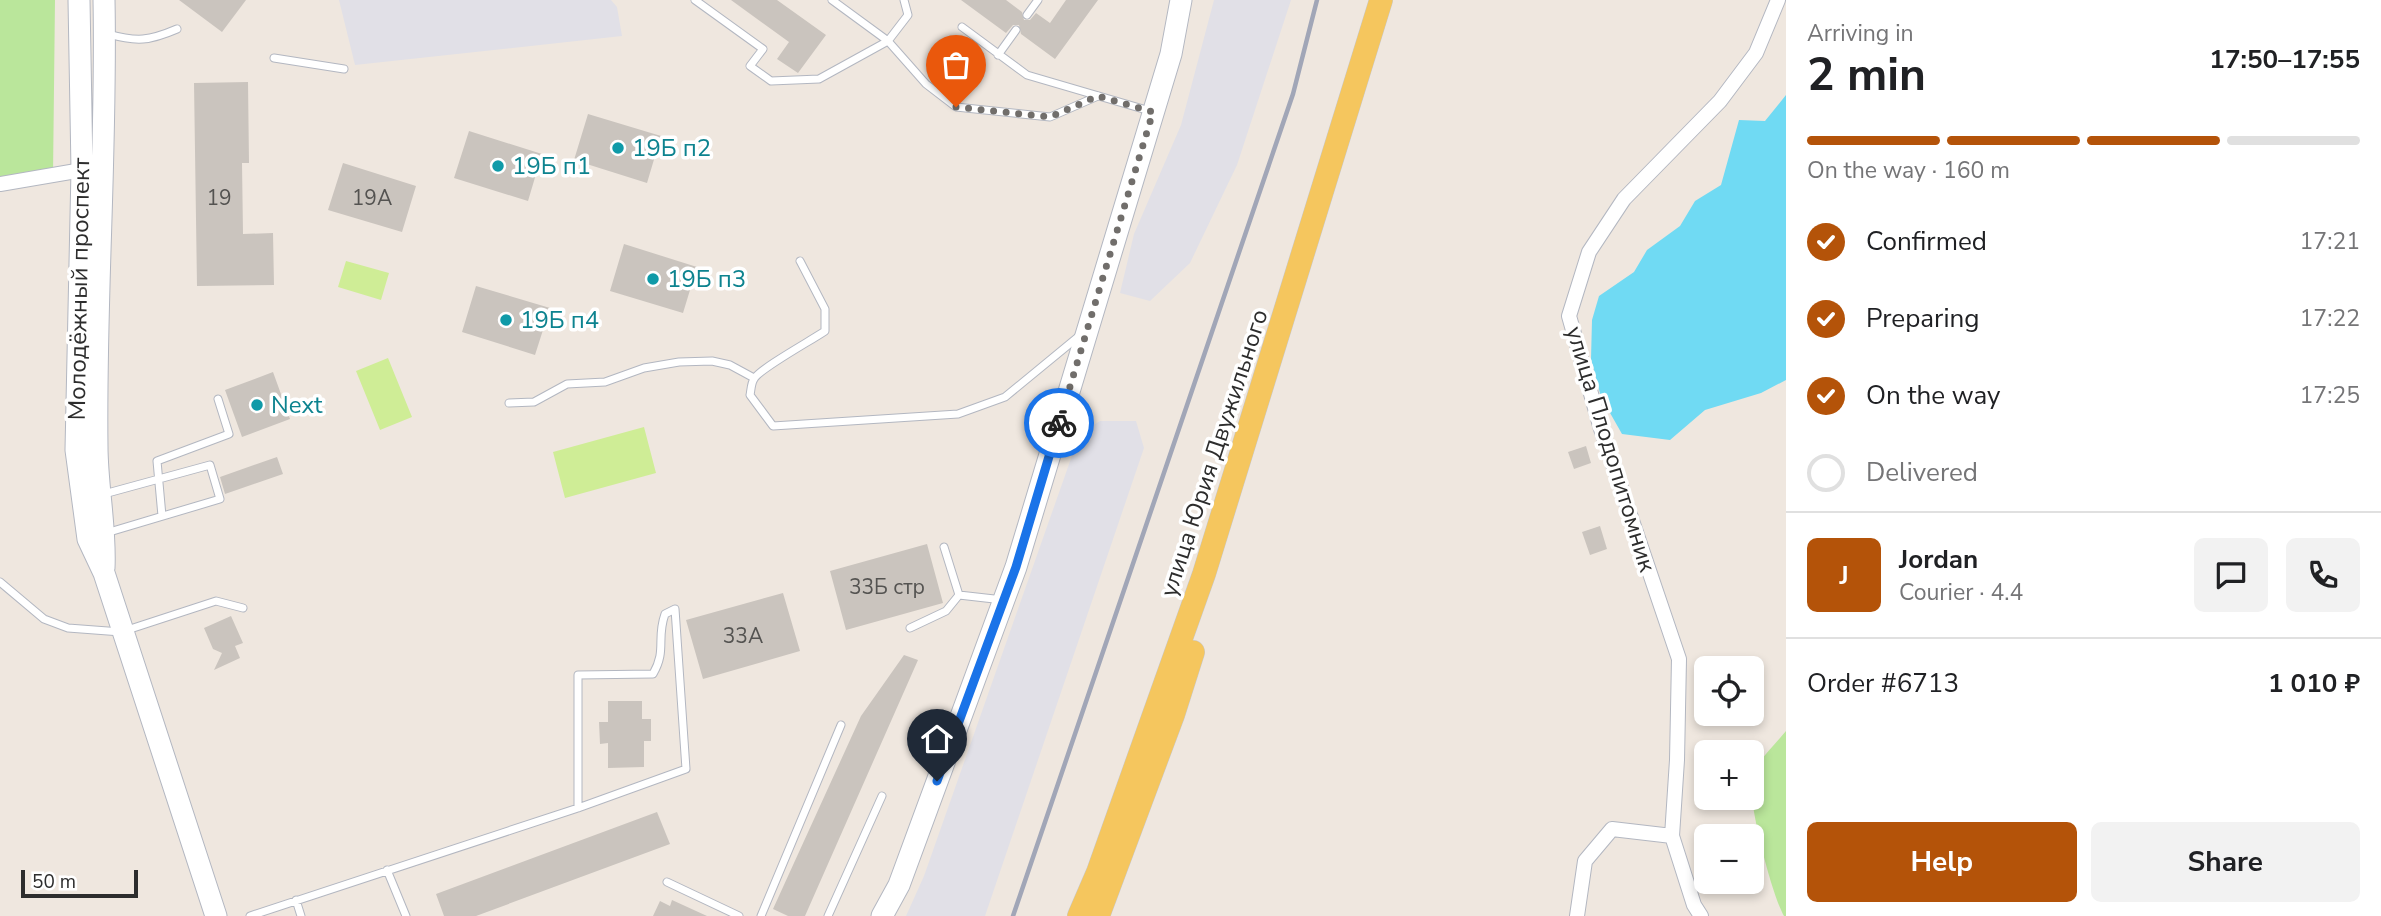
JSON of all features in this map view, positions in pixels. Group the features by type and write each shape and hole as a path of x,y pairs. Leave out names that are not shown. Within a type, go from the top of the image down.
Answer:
{"main road":[{"name":"Молодёжный проспект","path":"79,0 82,170 76,450 88,539 104,573 121,632 216,916"},
{"name":"Молодёжный проспект","path":"104,0 106,86 97,447 105,534 104,573"},
{"path":"882,916 899,885 1004,600 1171,54 1181,0"},
{"name":"улица Юрия Двужильного","path":"1079,916 1098,872 1205,574 1381,0"},
{"name":"улица Юрия Двужильного","path":"1098,916 1173,715 1398,0"}],"street":[{"name":"улица Плодопитомник","path":"1701,916 1694,905 1672,836 1679,659 1601,429 1569,316 1588,252 1624,199 1720,101 1756,53 1777,0"},
{"path":"0,184 82,170"},
{"path":"1577,916 1585,861 1612,829 1672,836"}],"lane":[{"path":"695,0 763,49 750,66 771,81 819,79 888,41 908,15 904,0"},
{"path":"832,0 888,41 926,84 956,107 1050,117 1098,96"},
{"path":"1027,15 1038,0"},
{"path":"962,27 1027,75 1153,112"},
{"path":"104,33 135,41 177,29"},
{"path":"998,55 1016,30"},
{"path":"274,58 344,69"},
{"path":"800,261 825,309 825,331 790,355 768,365 754,378 750,396 773,426 958,414 1005,397 1087,330"},
{"path":"509,403 534,402 567,384 605,382 644,368 679,362 712,361 730,365 754,378"},
{"path":"162,516 158,461 229,434 218,399"},
{"path":"100,496 210,465 220,499 105,534"},
{"path":"944,547 959,595"},
{"path":"0,582 44,619 68,628 121,632 216,601 243,608"},
{"path":"959,595 1004,600"},
{"path":"910,628 946,611 959,595"},
{"path":"250,916 578,808 686,769 675,609 665,614 659,630 662,659 653,674 578,675 578,808"},
{"path":"761,916 841,725"},
{"path":"828,916 883,796"},
{"path":"387,870 406,916"},
{"path":"667,882 739,916"},
{"path":"296,900 301,916"}],"shaded area":[{"path":"339,0 611,0 617,7 622,36 355,65"},
{"path":"1214,0 1291,0 1237,165 1190,263 1150,301 1120,293 1134,234 1181,125"},
{"path":"1100,421 1136,421 1144,448 985,916 906,916 924,876 1080,433"}],"green space":[{"path":"0,0 55,0 53,175 0,183"},
{"path":"346,261 389,273 381,300 338,287"},
{"path":"388,358 412,417 380,430 356,371"},
{"path":"644,427 656,473 565,498 553,452"},
{"path":"1786,731 1786,916 1779,905 1764,856 1764,824 1757,824 1754,810 1764,810 1764,757"}],"water":[{"path":"1786,95 1786,380 1761,393 1705,410 1670,440 1622,434 1601,397 1591,359 1592,320 1599,296 1634,272 1647,250 1680,226 1695,201 1721,185 1739,120 1765,121"}],"building":[{"path":"179,0 246,0 222,32"},
{"path":"731,0 777,0 826,35 798,73 777,59 789,42"},
{"path":"961,0 1006,0 1022,12 1024,20 1030,20 1036,13 1050,23 1066,0 1098,0 1055,59 1021,34 1019,25 1013,25 1006,33"},
{"path":"248,82 249,163 242,163 243,234 273,233 274,285 197,286 194,83"},
{"name":"19Б п2","path":"588,114 661,136 647,183 574,160"},
{"name":"19Б п1","path":"469,131 542,154 528,201 454,178"},
{"path":"343,163 416,186 402,232 328,210"},
{"name":"19Б п3","path":"624,244 697,267 683,313 610,291"},
{"name":"19Б п4","path":"476,286 550,308 535,355 462,332"},
{"name":"Next","path":"273,372 290,419 242,437 225,390"},
{"path":"1586,446 1591,463 1574,469 1568,452"},
{"path":"277,457 283,474 225,494 220,477"},
{"path":"1600,526 1607,549 1590,555 1582,532"},
{"path":"927,544 943,603 846,630 830,571"},
{"path":"783,593 800,651 703,679 686,620"},
{"path":"231,616 243,643 235,646 240,658 214,670 222,653 213,649 204,628"},
{"path":"904,655 918,660 805,916 788,916 773,909 861,716"},
{"path":"608,701 642,701 642,719 651,719 651,741 644,741 644,767 608,768 608,743 600,744 599,722 608,722"},
{"path":"657,812 670,844 476,916 444,916 436,894"},
{"path":"672,900 707,916 653,916 660,901 670,906"}],"railway":[{"path":"1013,916 1293,94 1317,0"}],"way so far":[{"path":"956,107 1050,117 1098,96 1153,112 1059,423"}],"place":[{"name":"19Б п2","path":"618,148"},
{"name":"19Б п1","path":"498,166"},
{"name":"19Б п3","path":"653,279"},
{"name":"19Б п4","path":"506,320"},
{"name":"Next","path":"257,405"}],"route":[{"path":"937,781 1016,567 1059,423"}]}
